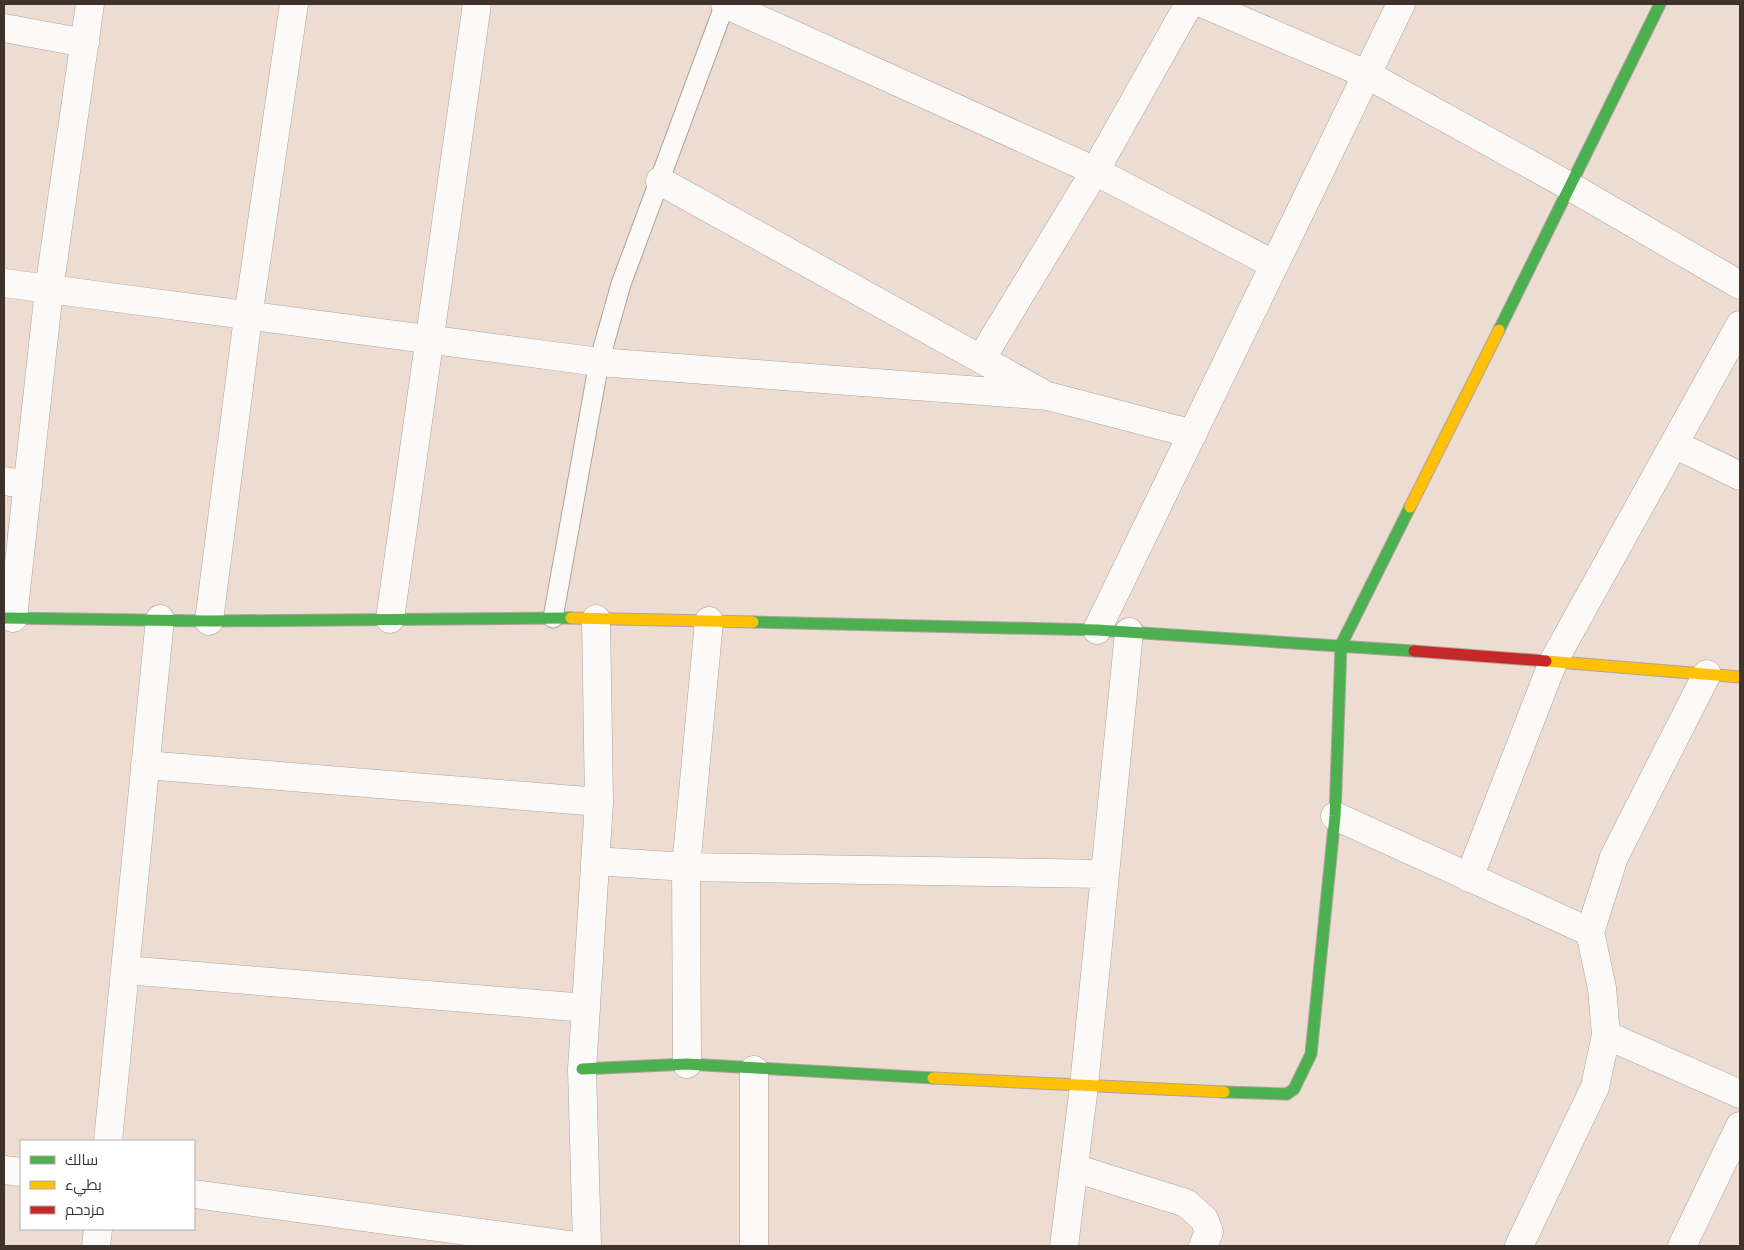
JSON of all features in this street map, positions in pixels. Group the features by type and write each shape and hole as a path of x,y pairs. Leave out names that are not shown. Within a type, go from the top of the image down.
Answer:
{"street":[{"path":"90,4 49,290 16,483 8,618 209,621 596,618 1097,630 1342,645 1740,677"},
{"path":"209,621 248,317 294,4"},
{"path":"390,619 477,4"},
{"path":"725,4 1095,171 1273,264"},
{"path":"981,359 1095,171 1189,4"},
{"path":"1204,4 1366,74 1571,187 1740,285"},
{"path":"1097,630 1193,434 1273,264 1401,4"},
{"path":"582,1069 687,1064 754,1070 1084,1086 1287,1094 1294,1089 1311,1054 1335,816 1342,645 1571,187 1660,4"},
{"path":"4,28 85,43"},
{"path":"660,181 1048,396"},
{"path":"4,283 248,317 599,362 1048,396 1193,434"},
{"path":"1470,878 1553,662 1740,325"},
{"path":"1674,444 1740,476"},
{"path":"587,1246 582,1069 599,802 596,618"},
{"path":"108,1140 160,619"},
{"path":"687,1064 686,867 709,621"},
{"path":"1064,1246 1084,1086 1103,874 1129,632"},
{"path":"1519,1246 1595,1087 1606,1035 1602,988 1590,932 1614,857 1708,674"},
{"path":"145,765 599,802"},
{"path":"1335,816 1590,932"},
{"path":"595,862 686,867 1103,874"},
{"path":"125,970 586,1008"},
{"path":"1606,1035 1740,1094"},
{"path":"754,1070 754,1246"},
{"path":"1682,1246 1740,1126"},
{"path":"1074,1168 1186,1203 1204,1219 1209,1232 1203,1246"},
{"path":"4,1170 20,1172"},
{"path":"195,1194 577,1246"},
{"path":"96,1246 98,1230"}],"lane":[{"path":"553,618 599,362 621,284 725,4"}],"traffic: fast":[{"path":"1499,330 1660,4"},
{"path":"1224,1092 1287,1094 1294,1089 1311,1054 1335,816 1341,645 1410,507"},
{"path":"4,618 209,621 571,618"},
{"path":"753,622 1097,630 1414,651"},
{"path":"582,1069 687,1064 933,1078"}],"traffic: slow":[{"path":"1410,507 1499,330"},
{"path":"571,618 753,622"},
{"path":"1546,661 1740,677"},
{"path":"933,1078 1224,1092"}],"traffic: jam":[{"path":"1414,651 1546,661"}]}
